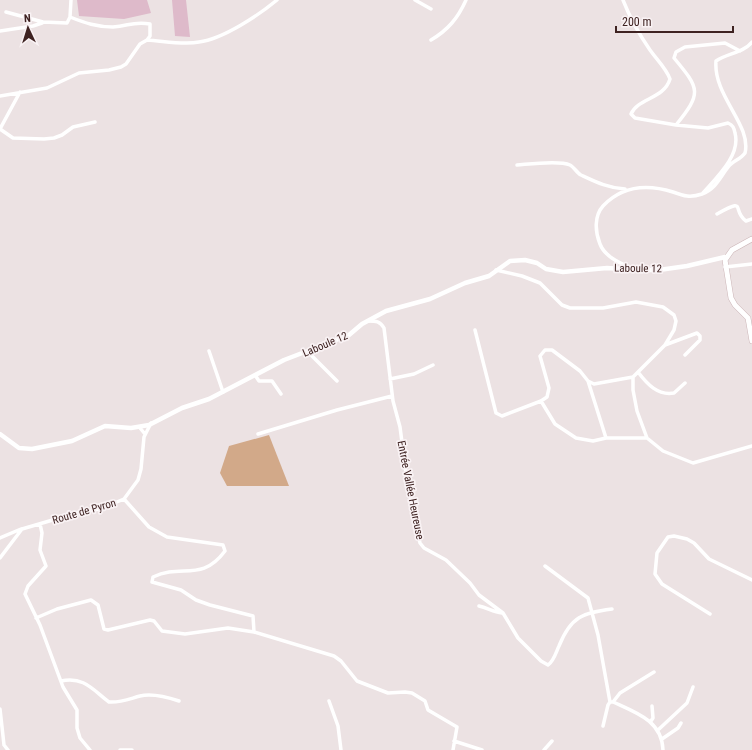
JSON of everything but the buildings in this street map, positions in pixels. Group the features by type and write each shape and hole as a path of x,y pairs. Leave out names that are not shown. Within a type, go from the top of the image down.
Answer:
{"main road":[{"path":"752,239 732,250 725,257 725,267 731,298 735,305 748,318 752,341"}],"street":[{"path":"6,12 44,22 67,23 70,18 71,0"},
{"path":"0,96 53,86 79,72 121,67 126,64 140,44 147,40 198,43 209,40 242,25 261,14 277,0"},
{"path":"416,0 431,9"},
{"path":"430,40 444,32 459,15 466,0"},
{"path":"622,0 633,25 650,51 668,73 670,79 664,90 634,108 631,114 636,118 676,125 708,128 728,123 734,128 736,142 734,151 702,194"},
{"path":"70,18 94,26 115,27 138,22 150,24 151,29 147,40"},
{"path":"0,31 33,26 44,22"},
{"path":"636,270 618,262 607,254 600,245 597,232 597,218 600,211 615,196 635,187 672,192 683,197 702,194 711,189 730,165 744,155 748,139 743,124 719,85 716,61 722,56 741,51 752,42"},
{"path":"676,125 695,98 693,83 688,74 674,58 676,52 685,47 725,43 741,51"},
{"path":"20,92 0,129 13,138 54,138 73,127 95,122"},
{"path":"517,165 558,163 570,165 577,172 595,182 610,188 626,190"},
{"path":"717,214 733,205 736,205 739,208 743,219 746,221 752,219"},
{"name":"Laboule 12","path":"0,434 19,448 32,449 72,441 105,426 140,428 182,408 224,392 284,360 349,335 367,321 386,311 430,298 465,283 489,276 510,261 520,260 537,263 546,269 563,272 607,268 636,270 688,266 725,257"},
{"path":"725,267 752,264"},
{"path":"496,270 522,276 540,283 562,305 570,308 603,308 636,302 663,307 674,315 676,321 674,330 665,345 633,377 594,384 588,381"},
{"name":"Entrée Vallée Heureuse","path":"367,321 376,321 381,323 384,328 392,396 400,427 407,481 420,543 424,548 446,560 470,583 479,595 503,613 518,638 541,661 548,665 569,628 583,614 591,612"},
{"path":"475,330 495,411 502,416 541,401 547,397 548,388 540,356 544,350 552,350 580,370 588,381 606,438"},
{"path":"665,345 697,333 700,336 700,340 685,355"},
{"path":"209,351 224,392"},
{"path":"308,352 337,381"},
{"path":"390,379 414,374 433,365"},
{"path":"638,372 655,390 662,393 674,393 685,382"},
{"path":"255,375 259,381 272,381 281,394"},
{"path":"633,377 633,390 637,411 647,438 663,450 693,463 752,446"},
{"path":"258,434 337,410 392,396"},
{"path":"541,401 555,424 576,438 593,441 606,438 647,438"},
{"name":"Route de Pyron","path":"0,538 22,529 80,512 100,509 124,499 138,480 145,434 151,423"},
{"path":"140,428 145,434"},
{"path":"124,499 150,527 167,537 223,545 225,551 218,561 206,568 198,571 163,572 153,577 152,582 180,590 196,600 210,605 253,616 254,632"},
{"path":"40,524 42,533 40,550 46,566 28,586 26,594 62,681 63,687 77,710 77,728 80,738 90,750"},
{"path":"0,558 22,529"},
{"path":"710,614 662,584 655,574 657,553 668,537 674,536 694,543 709,559 752,580"},
{"path":"545,566 586,596 598,635 612,702"},
{"path":"36,618 57,609 92,600 98,605 104,629 108,630 150,620 154,621 162,631 185,634 228,628 254,632 334,656 341,661 357,681 388,693 405,692 416,695 425,701 428,710 457,727 454,750"},
{"path":"479,606 485,607 493,612 503,613"},
{"path":"591,612 612,609"},
{"path":"603,726 608,705 620,694 654,672"},
{"path":"62,681 72,679 87,684 109,702 121,702 142,695 151,695 179,701"},
{"path":"658,730 688,703 693,687"},
{"path":"329,701 338,726 341,750"},
{"path":"612,702 651,721 658,730 662,739 663,750"},
{"path":"651,721 653,718 652,706"},
{"path":"0,709 4,745 8,750"},
{"path":"662,739 678,728 681,723"},
{"path":"454,741 482,750"},
{"path":"544,750 552,741"},
{"path":"120,750 132,750"}],"shaded area":[{"path":"77,0 147,0 151,13 124,19 79,16"},
{"path":"172,0 186,0 190,37 175,36"},
{"path":"269,435 289,486 227,486 220,473 229,446"}]}
